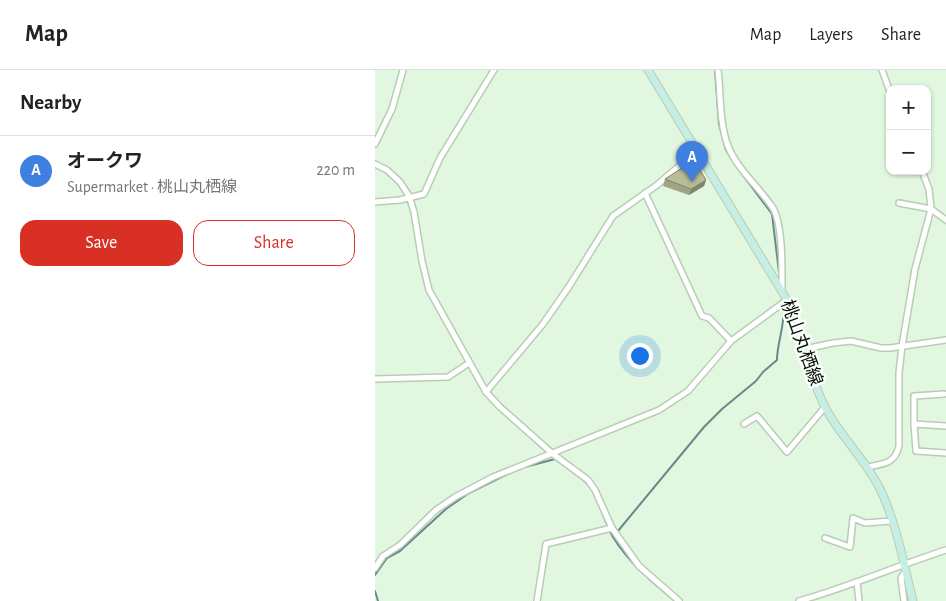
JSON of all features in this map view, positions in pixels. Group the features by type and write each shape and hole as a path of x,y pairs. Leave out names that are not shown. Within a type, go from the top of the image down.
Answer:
{"main road":[{"name":"桃山丸栖線","path":"648,70 787,300 797,321 815,387 837,426 867,467 881,491 892,521 913,601"}],"street":[{"path":"375,144 392,109 403,70"},
{"path":"375,202 400,200 409,196 424,194 440,158 494,70"},
{"path":"719,70 723,126 728,146 745,172 774,209 778,222 782,263 781,292"},
{"path":"882,70 887,85"},
{"path":"487,392 543,324 613,216 698,150"},
{"path":"375,164 387,170 400,182 409,196 414,212 429,290 487,392 500,408 553,454 588,480 595,490 612,528 639,566 679,601"},
{"path":"867,467 890,462 897,455 899,446 899,373 902,346 915,269 931,209 929,189 924,175"},
{"path":"645,193 702,316 709,318 731,341"},
{"path":"899,203 931,209 946,220"},
{"path":"375,568 383,556 400,546 436,510 455,497 493,477 659,410 688,391 731,341 787,300"},
{"path":"805,349 851,341 881,348 946,340"},
{"path":"375,378 448,377 469,363"},
{"path":"944,394 914,396 914,424 916,451 946,453"},
{"path":"744,424 757,416 787,452 825,407"},
{"path":"914,424 946,426"},
{"path":"825,538 850,547 853,518 865,523 892,521"},
{"path":"537,601 546,544 612,528"},
{"path":"799,601 946,550"},
{"path":"904,601 901,578 905,572"},
{"path":"857,582 859,601"}],"building":[{"path":"694,160 706,180 691,189 665,179"}],"waterway":[{"path":"715,70 719,124 726,150 772,214 780,281"},
{"path":"613,537 704,427 777,360 784,312 783,306"},
{"path":"525,467 555,459 583,480 591,488 610,531 619,546 641,572 675,601"},
{"path":"375,575 387,558 400,551 446,509 469,493 516,470"},
{"path":"375,591 378,601"}],"place":[{"name":"オークワ","path":"692,182"}]}
